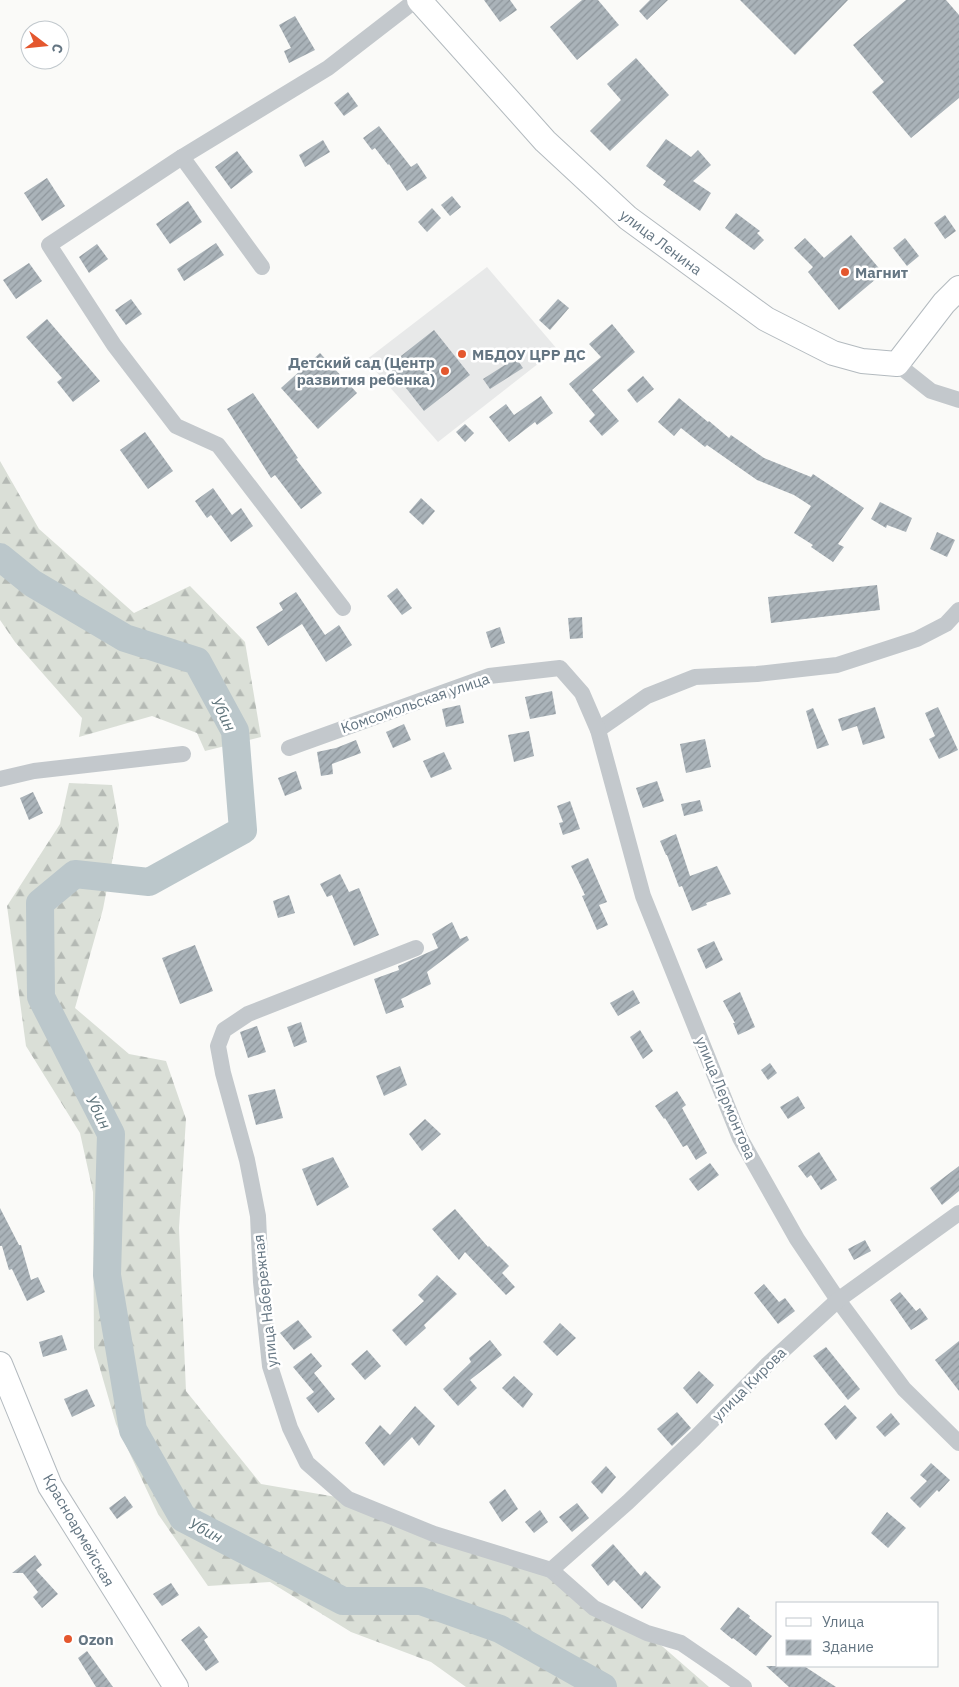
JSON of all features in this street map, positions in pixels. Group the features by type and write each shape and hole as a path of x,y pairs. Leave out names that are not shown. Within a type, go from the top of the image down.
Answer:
{"street":[{"path":"343,608 218,445 176,426 114,345 49,245 182,156 328,68 417,0"},
{"name":"улица Ленина","path":"417,0 545,141 628,218 766,319 833,353 862,361 897,364"},
{"path":"182,156 262,267"},
{"path":"959,288 944,303 897,364 931,390 959,400"},
{"path":"598,730 646,696 695,678 757,674 837,665 917,639 946,624 959,610"},
{"name":"Комсомольская улица","path":"288,748 489,676 560,668 582,693 598,730"},
{"name":"улица Лермонтова","path":"598,730 643,896 740,1138 797,1239 838,1300 904,1388 959,1443"},
{"path":"0,779 34,771 182,754"},
{"name":"улица Набережная","path":"416,948 248,1014 224,1030 218,1046 223,1073 247,1160 258,1216 261,1282 270,1366 290,1428 306,1463 348,1499 434,1534 552,1570 594,1608 647,1633 682,1644 744,1687"},
{"name":"улица Кирова","path":"552,1570 641,1489 695,1438 767,1365 838,1300 959,1213"},
{"name":"Красноармейская","path":"0,1364 50,1486 176,1687"}],"shaded area":[{"name":"МБДОУ ЦРР ДС","path":"487,267 557,349 438,442 366,360"}],"green space":[{"path":"0,461 39,529 134,613 190,586 245,642 261,737 205,751 197,733 152,716 79,737 82,718 15,642 0,620"},
{"path":"69,783 112,785 119,825 103,909 75,1008 129,1054 166,1061 186,1119 179,1228 186,1391 261,1484 348,1499 551,1570 594,1608 647,1633 709,1687 466,1687 431,1662 351,1632 270,1582 208,1586 158,1514 116,1424 94,1348 93,1192 80,1133 26,1046 7,906 60,824"}],"building":[{"path":"484,0 510,0 517,10 500,22"},
{"path":"582,0 598,0 619,25 577,60 550,27"},
{"path":"650,0 668,0 647,20 639,11"},
{"path":"740,0 848,0 795,55"},
{"path":"906,0 946,0 959,15 959,98 911,138 872,92 884,82 853,45"},
{"path":"295,16 315,50 289,63 284,51 291,48 279,25"},
{"path":"636,58 669,95 610,151 590,131 621,100 607,84"},
{"path":"348,92 358,106 344,116 334,103"},
{"path":"379,126 411,167 417,163 427,178 407,191 389,164 375,148 372,150 363,138"},
{"path":"666,139 691,157 698,150 711,165 693,181 711,193 700,211 663,185 666,181 646,166"},
{"path":"323,140 330,152 305,167 299,155"},
{"path":"237,151 253,172 231,189 215,167"},
{"path":"47,178 65,206 42,221 24,193"},
{"path":"452,196 461,207 450,216 441,205"},
{"path":"188,201 202,222 170,244 156,224"},
{"path":"432,208 441,218 427,232 418,222"},
{"path":"736,213 760,231 757,233 764,240 754,250 725,228"},
{"path":"945,215 956,231 945,239 934,223"},
{"name":"Магнит","path":"851,235 883,273 839,310 808,272 813,267 794,248 805,238 824,258"},
{"path":"905,238 919,256 907,266 893,248"},
{"path":"216,243 224,255 184,281 177,269"},
{"path":"97,244 108,259 89,273 79,257"},
{"path":"29,263 42,281 16,299 3,280"},
{"path":"131,299 142,314 126,325 115,310"},
{"path":"558,299 569,308 550,330 539,320"},
{"path":"47,319 100,381 73,402 57,382 62,378 26,337"},
{"path":"612,324 635,352 592,390 619,421 602,436 589,421 595,415 569,384 601,357 589,344"},
{"name":"Детский сад (Центр развития ребенка)","path":"434,330 470,375 424,411 387,367"},
{"path":"320,353 357,393 318,429 281,388"},
{"path":"516,358 523,368 490,389 483,379"},
{"path":"643,376 654,389 637,403 627,390"},
{"path":"253,393 298,458 296,459 322,493 301,509 275,475 271,478 227,409"},
{"path":"541,396 553,413 537,425 535,422 509,442 489,417 506,404 514,415"},
{"path":"679,398 729,438 731,435 764,458 811,477 813,474 864,508 838,544 844,547 833,562 811,547 813,545 794,533 811,506 794,495 757,480 707,445 705,447 681,428 674,436 658,422"},
{"path":"465,424 474,433 465,442 456,432"},
{"path":"145,432 173,471 148,489 120,450"},
{"path":"213,488 232,515 241,508 253,526 231,542 211,515 207,518 195,501"},
{"path":"421,498 435,511 423,525 409,512"},
{"path":"880,502 912,518 906,532 887,525 886,528 871,519"},
{"path":"937,532 955,540 947,557 930,549"},
{"path":"877,585 880,610 771,623 768,597"},
{"path":"397,588 412,608 402,615 387,596"},
{"path":"296,592 325,635 339,625 352,645 326,662 302,624 268,646 256,627 283,610 279,603"},
{"path":"582,617 583,638 570,639 568,618"},
{"path":"500,627 505,643 491,648 486,632"},
{"path":"552,691 556,714 530,719 525,697"},
{"path":"460,705 464,723 446,727 442,709"},
{"path":"875,707 885,738 863,745 857,726 842,731 838,719"},
{"path":"938,707 958,750 939,759 929,739 935,736 925,713"},
{"path":"813,708 829,745 817,749 806,711"},
{"path":"404,724 411,740 393,748 386,732"},
{"path":"529,731 534,756 514,762 508,735"},
{"path":"705,739 711,767 686,773 680,744"},
{"path":"356,740 361,753 332,764 333,774 321,776 317,752 336,748"},
{"path":"444,752 452,769 431,778 423,761"},
{"path":"296,771 302,789 285,796 278,778"},
{"path":"657,781 664,801 643,808 636,788"},
{"path":"33,792 43,813 29,820 20,798"},
{"path":"700,800 703,811 684,816 681,804"},
{"path":"570,801 580,829 563,835 559,823 563,822 557,806"},
{"path":"676,834 690,876 717,866 731,894 706,903 707,905 692,911 682,886 679,887 660,841"},
{"path":"588,858 607,902 599,905 608,925 597,930 582,896 585,895 571,866"},
{"path":"340,874 349,892 359,888 379,935 354,946 332,895 327,897 320,884"},
{"path":"289,895 295,913 278,918 273,901"},
{"path":"452,922 460,939 467,936 469,940 427,972 431,984 401,999 404,1007 386,1014 374,979 399,970 398,966 438,948 432,934"},
{"path":"714,941 723,960 706,969 697,949"},
{"path":"195,945 213,991 180,1004 162,958"},
{"path":"633,990 640,1003 618,1016 610,1003"},
{"path":"740,992 755,1027 738,1035 733,1023 735,1023 723,1001"},
{"path":"301,1022 307,1042 294,1047 287,1027"},
{"path":"257,1026 266,1052 248,1058 240,1032"},
{"path":"640,1030 653,1051 643,1059 630,1037"},
{"path":"770,1063 777,1073 768,1080 761,1070"},
{"path":"400,1066 407,1085 384,1096 376,1076"},
{"path":"275,1089 283,1118 256,1125 248,1095"},
{"path":"677,1091 686,1105 682,1108 707,1153 696,1160 687,1145 683,1147 655,1106"},
{"path":"798,1096 805,1108 788,1119 780,1107"},
{"path":"425,1119 441,1134 422,1151 409,1134"},
{"path":"819,1152 837,1180 821,1190 811,1175 807,1178 798,1166"},
{"path":"333,1157 349,1187 317,1206 302,1169"},
{"path":"710,1163 719,1175 698,1191 689,1179"},
{"path":"959,1166 959,1191 942,1205 930,1188"},
{"path":"0,1208 19,1245 21,1245 31,1280 38,1277 45,1292 27,1301 12,1269 9,1270 2,1246 0,1246"},
{"path":"455,1209 488,1247 509,1266 502,1273 515,1287 506,1295 465,1252 459,1260 432,1229"},
{"path":"865,1240 871,1251 854,1260 848,1249"},
{"path":"437,1275 457,1294 424,1325 426,1328 406,1346 392,1330 424,1301 418,1295"},
{"path":"764,1284 779,1302 785,1298 795,1311 778,1324 754,1293"},
{"path":"900,1292 916,1311 920,1308 928,1319 911,1330 890,1300"},
{"path":"298,1320 312,1337 294,1350 280,1333"},
{"path":"560,1323 576,1338 557,1356 543,1342"},
{"path":"62,1335 67,1350 43,1357 39,1342"},
{"path":"490,1340 502,1355 470,1380 477,1388 458,1406 443,1389 471,1362 469,1358"},
{"path":"959,1341 959,1391 935,1360"},
{"path":"826,1347 860,1389 848,1400 813,1356"},
{"path":"367,1350 381,1366 365,1380 351,1364"},
{"path":"311,1353 322,1366 314,1373 335,1399 318,1413 306,1398 314,1392 293,1367"},
{"path":"699,1371 714,1385 697,1404 683,1388"},
{"path":"514,1376 533,1394 523,1408 502,1388"},
{"path":"87,1389 95,1406 72,1417 64,1399"},
{"path":"845,1405 857,1418 836,1440 824,1424"},
{"path":"415,1406 435,1426 419,1446 412,1437 384,1466 365,1443 380,1425 390,1435"},
{"path":"677,1412 691,1428 672,1446 657,1429"},
{"path":"891,1413 900,1424 885,1437 876,1427"},
{"path":"931,1463 950,1480 939,1492 937,1490 920,1508 910,1498 927,1481 920,1475"},
{"path":"606,1466 616,1477 602,1494 591,1482"},
{"path":"505,1489 518,1509 502,1522 489,1502"},
{"path":"125,1496 133,1507 117,1519 109,1508"},
{"path":"577,1503 589,1518 572,1532 559,1517"},
{"path":"540,1510 548,1522 534,1533 525,1522"},
{"path":"887,1512 906,1528 888,1548 871,1533"},
{"path":"613,1544 641,1576 645,1571 661,1587 642,1609 614,1580 608,1586 591,1565"},
{"path":"35,1555 42,1565 36,1570 58,1594 42,1608 33,1597 38,1592 23,1573 12,1573"},
{"path":"171,1583 179,1595 162,1606 153,1594"},
{"path":"738,1607 772,1636 756,1656 720,1629"},
{"path":"199,1626 208,1637 204,1640 219,1662 206,1671 181,1640"},
{"path":"87,1651 113,1687 96,1687 78,1658"},
{"path":"766,1666 806,1667 836,1687 789,1687"}],"waterway":[{"name":"Убин","path":"0,557 32,583 125,638 197,661 235,731 243,830 149,882 75,874 40,903 41,997 111,1134 107,1275 133,1430 183,1518 343,1601 421,1601 500,1629 603,1687"}],"place":[{"name":"Магнит","path":"845,272"},
{"name":"МБДОУ ЦРР ДС","path":"462,354"},
{"name":"Детский сад (Центр развития ребенка)","path":"445,371"},
{"name":"Ozon","path":"68,1639"}]}
